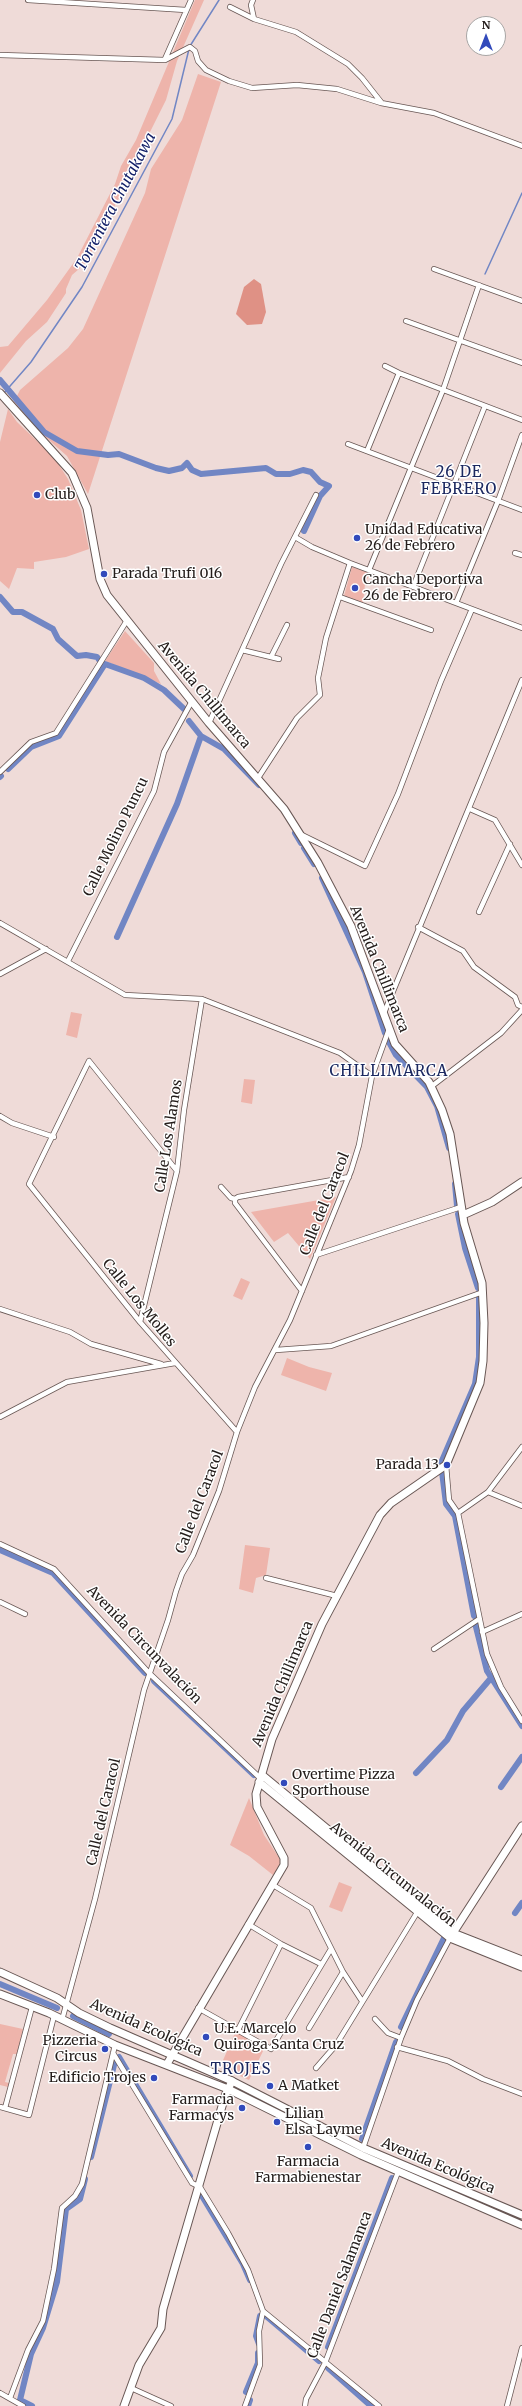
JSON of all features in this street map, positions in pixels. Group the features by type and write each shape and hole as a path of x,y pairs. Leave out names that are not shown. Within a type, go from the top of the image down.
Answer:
{"main road":[{"name":"Avenida Chillimarca","path":"2,396 72,472 87,508 96,549 100,579 107,595 126,622 209,723 284,809 302,835 351,926 389,1029 401,1052 432,1086 450,1134 462,1211 483,1292 483,1361 480,1383 446,1465 391,1503 380,1515 322,1624 276,1729 256,1794 257,1807 284,1858 284,1865 198,2008 171,2054 167,2064"},
{"path":"462,1211 492,1202 522,1182"},
{"name":"Avenida Circunvalación","path":"260,1778 344,1838 452,1936 522,1960"},
{"name":"Avenida Circunvalación","path":"260,1778 418,1911 452,1936 522,1967"},
{"path":"452,1936 522,1826"},
{"name":"Avenida Ecológica","path":"0,1972 66,2004 79,2013 110,2028 232,2081 363,2148 392,2165 398,2172 522,2225"},
{"name":"Avenida Ecológica","path":"0,1994 54,2016 115,2045 228,2089 392,2165 522,2215"},
{"path":"124,2406 139,2365 161,2328 163,2308 228,2089 232,2081"}],"street":[{"path":"28,0 186,10"},
{"path":"165,60 190,0"},
{"path":"253,0 251,5 254,19"},
{"path":"230,7 254,19 296,32 348,64 362,78 381,103"},
{"path":"0,55 165,60 190,47 195,51 198,61 206,70 229,81 252,88 297,85 337,89 381,103 434,113 522,146"},
{"path":"434,269 522,302"},
{"path":"369,570 443,390 479,285"},
{"path":"406,321 522,363"},
{"path":"385,366 399,374 522,420"},
{"path":"367,451 399,374"},
{"path":"414,587 485,406"},
{"path":"456,603 498,501 522,435"},
{"path":"348,444 522,510"},
{"path":"209,723 316,495"},
{"path":"295,537 312,547 350,563 522,628"},
{"path":"515,553 522,555"},
{"path":"258,778 272,760 297,718 320,695 318,678 326,638 350,563"},
{"path":"340,597 431,630"},
{"path":"302,835 365,866 398,794 441,681 472,609"},
{"path":"0,772 31,742 56,733 126,622"},
{"path":"271,657 287,625"},
{"path":"242,650 279,659"},
{"path":"383,1015 418,927 470,809 522,680"},
{"name":"Calle Molino Puncu","path":"68,961 154,791 164,752 192,701"},
{"path":"470,809 495,820 522,865"},
{"path":"479,912 510,844"},
{"path":"0,923 125,995 202,999 340,1053 372,1076"},
{"path":"418,927 464,951 474,967 515,997 518,1005 522,1007"},
{"path":"0,974 46,949"},
{"name":"Calle Los Alamos","path":"140,1322 177,1172 184,1110 202,999"},
{"path":"432,1086 501,1034 522,1010"},
{"name":"Calle del Caracol","path":"62,2020 95,1899 144,1690 168,1620 178,1585 193,1555 219,1491 238,1432 255,1387 276,1350 302,1291 348,1177 359,1145 372,1076 389,1029"},
{"path":"0,1116 12,1123 54,1137 89,1061 177,1172"},
{"name":"Calle Los Molles","path":"54,1137 29,1184 140,1322 238,1432"},
{"path":"221,1187 230,1198 234,1199 238,1197 348,1177"},
{"path":"234,1199 234,1203 302,1291"},
{"path":"316,1255 462,1211"},
{"path":"276,1350 331,1346 483,1292"},
{"path":"0,1309 70,1332 91,1344 163,1365"},
{"path":"0,1417 68,1382 175,1363"},
{"path":"458,1513 488,1492 522,1447"},
{"name":"Avenida Chillimarca","path":"446,1465 449,1500 458,1513 479,1619 493,1671 522,1721"},
{"path":"488,1492 522,1506"},
{"name":"Avenida Circunvalación","path":"0,1544 54,1569 149,1673 260,1778"},
{"path":"266,1578 337,1596"},
{"path":"0,1602 25,1614"},
{"path":"482,1632 522,1614"},
{"path":"434,1649 479,1619"},
{"path":"273,1885 310,1905 343,1972 362,2001"},
{"path":"316,2068 336,2045 418,1911"},
{"path":"248,1924 281,1944 321,1964"},
{"path":"363,2148 401,2038 417,2000 452,1936"},
{"path":"238,2030 281,1944"},
{"path":"198,2008 271,2049 331,1949"},
{"path":"309,2028 343,1972"},
{"path":"32,2007 3,2108 29,2115 54,2016"},
{"path":"375,2019 388,2033 401,2038"},
{"path":"10,2398 28,2350 43,2321 54,2269 62,2208 75,2196 82,2184 115,2045"},
{"path":"398,2047 448,2061 483,2079 522,2094"},
{"path":"113,2052 192,2183 200,2187 228,2233 248,2270 263,2311 379,2406"},
{"name":"Calle Daniel Salamanca","path":"305,2406 306,2399 325,2363 348,2298 398,2172"},
{"path":"245,2406 260,2365 259,2331 263,2311"},
{"path":"507,2406 522,2348"},
{"path":"131,2388 172,2406"},
{"path":"0,2393 23,2406"}],"shaded area":[{"path":"195,0 204,0 177,61 166,100 144,144 129,167 128,180 86,263 72,275 66,289 66,293 47,322 26,341 0,373 0,347 8,346 47,300 77,258 115,184 121,166 136,140"},
{"path":"198,74 221,82 88,494 67,456 42,434 14,402 20,390 68,348 83,329 145,193 151,169 182,120"},
{"path":"254,279 261,284 266,312 262,324 247,325 236,314 244,287"},
{"name":"Club","path":"8,409 17,422 54,457 68,479 81,510 89,549 66,557 34,562 34,569 17,568 9,589 0,581 0,442"},
{"name":"Cancha Deportiva 26 de Febrero","path":"352,567 370,573 365,584 363,603 344,596"},
{"path":"125,631 154,663 154,671 161,684 105,661"},
{"path":"71,1012 82,1014 77,1038 66,1035"},
{"path":"244,1079 255,1080 252,1104 241,1102"},
{"path":"336,1197 310,1259 288,1233 274,1242 251,1212"},
{"path":"241,1278 250,1282 242,1300 233,1296"},
{"path":"287,1358 309,1367 332,1373 326,1391 281,1375"},
{"path":"245,1545 270,1548 266,1575 256,1578 253,1593 239,1589"},
{"path":"249,1798 264,1835 280,1859 280,1865 273,1875 249,1856 230,1845"},
{"path":"339,1882 352,1887 342,1912 329,1907"},
{"path":"0,2024 23,2029 17,2054 13,2054 5,2082 9,2083 8,2087 0,2085"},
{"path":"236,2031 265,2047 249,2080 220,2067"}],"waterway":[{"name":"Torrentera Chutakawa","path":"190,46 219,0"},
{"name":"Torrentera Chutakawa","path":"4,393 31,362 82,287 172,119 189,49"},
{"path":"485,274 522,193"},
{"path":"0,380 44,432 77,451 108,455 119,454 156,468 169,471 182,468 187,463 192,470 201,474 266,468 276,474 290,474 303,470 311,472 320,482 329,486 320,496 304,531"},
{"path":"0,597 13,612 22,612 53,629 58,639 77,656 86,655 97,657 100,661"},
{"path":"8,769 31,747 59,736 105,664 144,678 164,690 184,709"},
{"path":"189,721 201,736 224,749 259,785"},
{"path":"117,937 177,804 201,736"},
{"path":"295,833 301,843"},
{"path":"304,848 314,864"},
{"path":"322,878 365,972 385,1033"},
{"path":"389,1042 396,1055 427,1087 437,1106 449,1148"},
{"path":"455,1184 457,1206"},
{"path":"458,1214 465,1248 478,1288"},
{"path":"441,1463 475,1384 479,1357 479,1298"},
{"path":"442,1472 446,1504 455,1516 474,1616"},
{"path":"0,1550 53,1573 145,1673"},
{"path":"475,1623 487,1671 522,1726"},
{"path":"416,1773 447,1740 463,1711 491,1678"},
{"path":"154,1681 254,1775"},
{"path":"501,1787 522,1757"},
{"path":"515,1913 522,1903"},
{"path":"401,2027 444,1938"},
{"path":"0,1984 57,2008"},
{"path":"73,2016 109,2034"},
{"path":"362,2139 396,2042"},
{"path":"119,2057 190,2176"},
{"path":"91,2157 115,2061"},
{"path":"328,2347 392,2178"},
{"path":"32,2406 20,2400 31,2354 43,2328 57,2282 66,2209 80,2199 85,2179"},
{"path":"202,2196 243,2264 250,2280"},
{"path":"259,2344 256,2336 260,2316"},
{"path":"266,2316 319,2361"},
{"path":"246,2392 258,2363 258,2353"},
{"path":"328,2368 371,2406"},
{"path":"248,2406 250,2400"}],"place":[{"name":"Club","path":"37,495"},
{"name":"Unidad Educativa 26 de Febrero","path":"357,538"},
{"name":"Parada Trufi 016","path":"104,574"},
{"name":"Cancha Deportiva 26 de Febrero","path":"355,588"},
{"name":"Parada 13","path":"447,1465"},
{"name":"Overtime Pizza Sporthouse","path":"284,1783"},
{"name":"U.E. Marcelo Quiroga Santa Cruz","path":"206,2037"},
{"name":"Pizzeria Circus","path":"105,2049"},
{"name":"Edificio Trojes","path":"154,2078"},
{"name":"A Matket","path":"270,2086"},
{"name":"Farmacia Farmacys","path":"242,2108"},
{"name":"Lilian Elsa Layme","path":"277,2122"},
{"name":"Farmacia Farmabienestar","path":"308,2147"}],"district":[{"name":"26 DE FEBRERO","path":"459,482"},
{"name":"CHILLIMARCA","path":"389,1072"},
{"name":"TROJES","path":"241,2070"}]}
